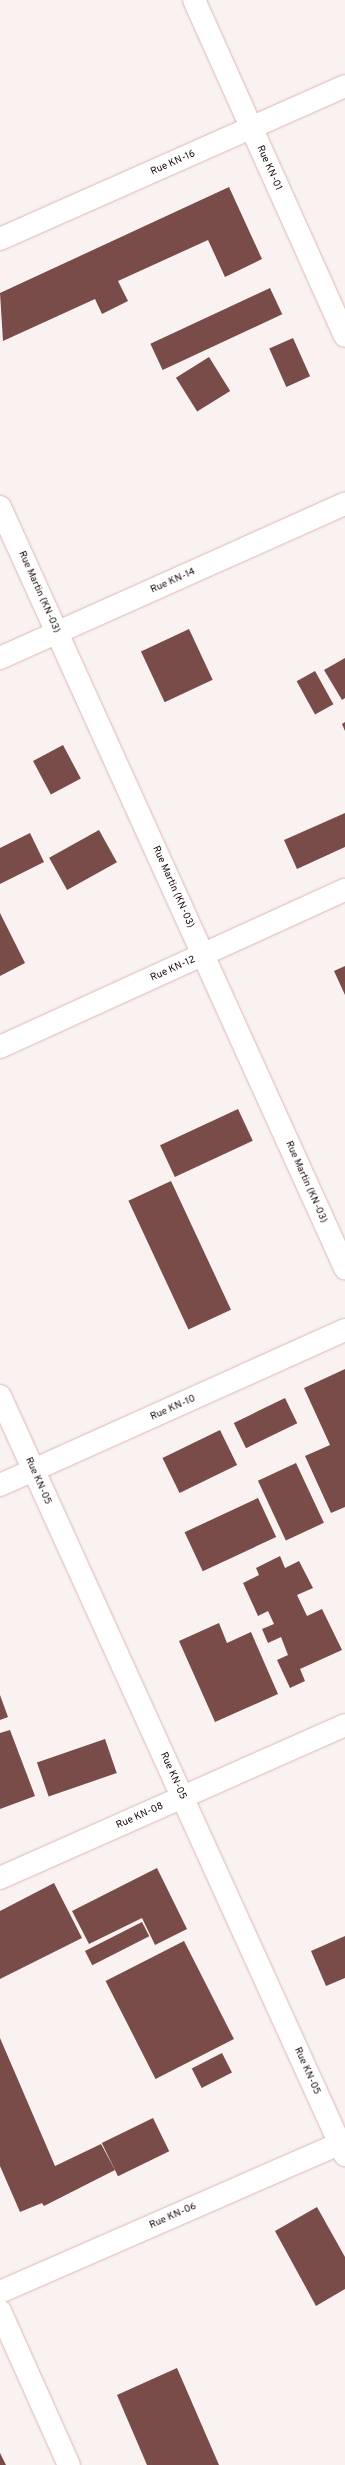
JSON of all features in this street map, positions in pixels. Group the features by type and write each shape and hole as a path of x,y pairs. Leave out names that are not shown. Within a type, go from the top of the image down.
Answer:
{"street":[{"name":"Rue KN-01","path":"194,0 345,336"},
{"name":"Rue KN-16","path":"0,239 345,86"},
{"name":"Rue KN-14","path":"0,658 345,504"},
{"name":"Rue Martin (KN-03)","path":"0,507 345,1268"},
{"name":"Rue KN-12","path":"0,1047 345,890"},
{"name":"Rue KN-10","path":"0,1485 345,1330"},
{"name":"Rue KN-05","path":"0,1396 182,1797 343,2146"},
{"name":"Rue KN-08","path":"0,1878 345,1725"},
{"name":"Rue KN-06","path":"0,2292 343,2146"},
{"path":"0,2310 69,2465"}],"building":[{"path":"229,187 262,259 225,277 208,240 118,281 128,301 102,314 95,299 3,341 0,293"},
{"path":"270,288 282,314 163,370 150,344"},
{"path":"293,338 310,376 286,387 269,349"},
{"path":"209,357 230,391 197,412 176,378"},
{"path":"189,629 213,680 165,702 141,651"},
{"path":"345,658 345,698 342,700 324,670"},
{"path":"315,671 333,704 315,714 297,681"},
{"path":"345,722 345,731 342,724"},
{"path":"63,745 81,779 51,795 33,761"},
{"path":"345,813 345,847 297,869 284,840"},
{"path":"99,830 117,862 67,890 49,858"},
{"path":"30,833 44,862 0,884 0,848"},
{"path":"0,913 25,963 0,976"},
{"path":"345,966 345,995 334,971"},
{"path":"238,1109 253,1141 175,1177 160,1145"},
{"path":"171,1181 231,1310 188,1330 128,1201"},
{"path":"345,1369 345,1507 331,1513 305,1456 330,1445 304,1388"},
{"path":"285,1398 297,1423 246,1448 234,1423"},
{"path":"220,1430 237,1465 180,1493 162,1458"},
{"path":"296,1463 324,1523 286,1541 258,1481"},
{"path":"258,1498 276,1537 203,1571 185,1532"},
{"path":"280,1556 285,1568 299,1561 313,1588 297,1595 307,1616 322,1609 342,1650 300,1669 305,1681 290,1688 277,1660 288,1655 281,1637 268,1643 262,1629 274,1624 268,1611 258,1616 243,1583 259,1575 256,1568"},
{"path":"219,1623 227,1643 251,1632 278,1694 215,1722 179,1641"},
{"path":"0,1695 8,1717 0,1720"},
{"path":"10,1730 35,1796 0,1809 0,1733"},
{"path":"105,1739 117,1773 49,1796 37,1762"},
{"path":"157,1868 187,1929 155,1945 142,1918 89,1944 72,1911"},
{"path":"54,1883 82,1938 0,1979 0,1911"},
{"path":"142,1922 149,1936 92,1965 85,1951"},
{"path":"345,1936 345,1978 326,1986 311,1951"},
{"path":"184,1941 234,2039 156,2079 106,1981"},
{"path":"0,2038 55,2166 101,2144 115,2170 44,2206 42,2203 20,2212 0,2166"},
{"path":"222,2053 232,2073 202,2088 192,2068"},
{"path":"153,2118 169,2151 118,2176 102,2143"},
{"path":"317,2207 345,2257 345,2289 316,2306 275,2231"},
{"path":"177,2368 219,2465 147,2465 117,2395"},
{"path":"0,2453 6,2465 0,2465"}]}
